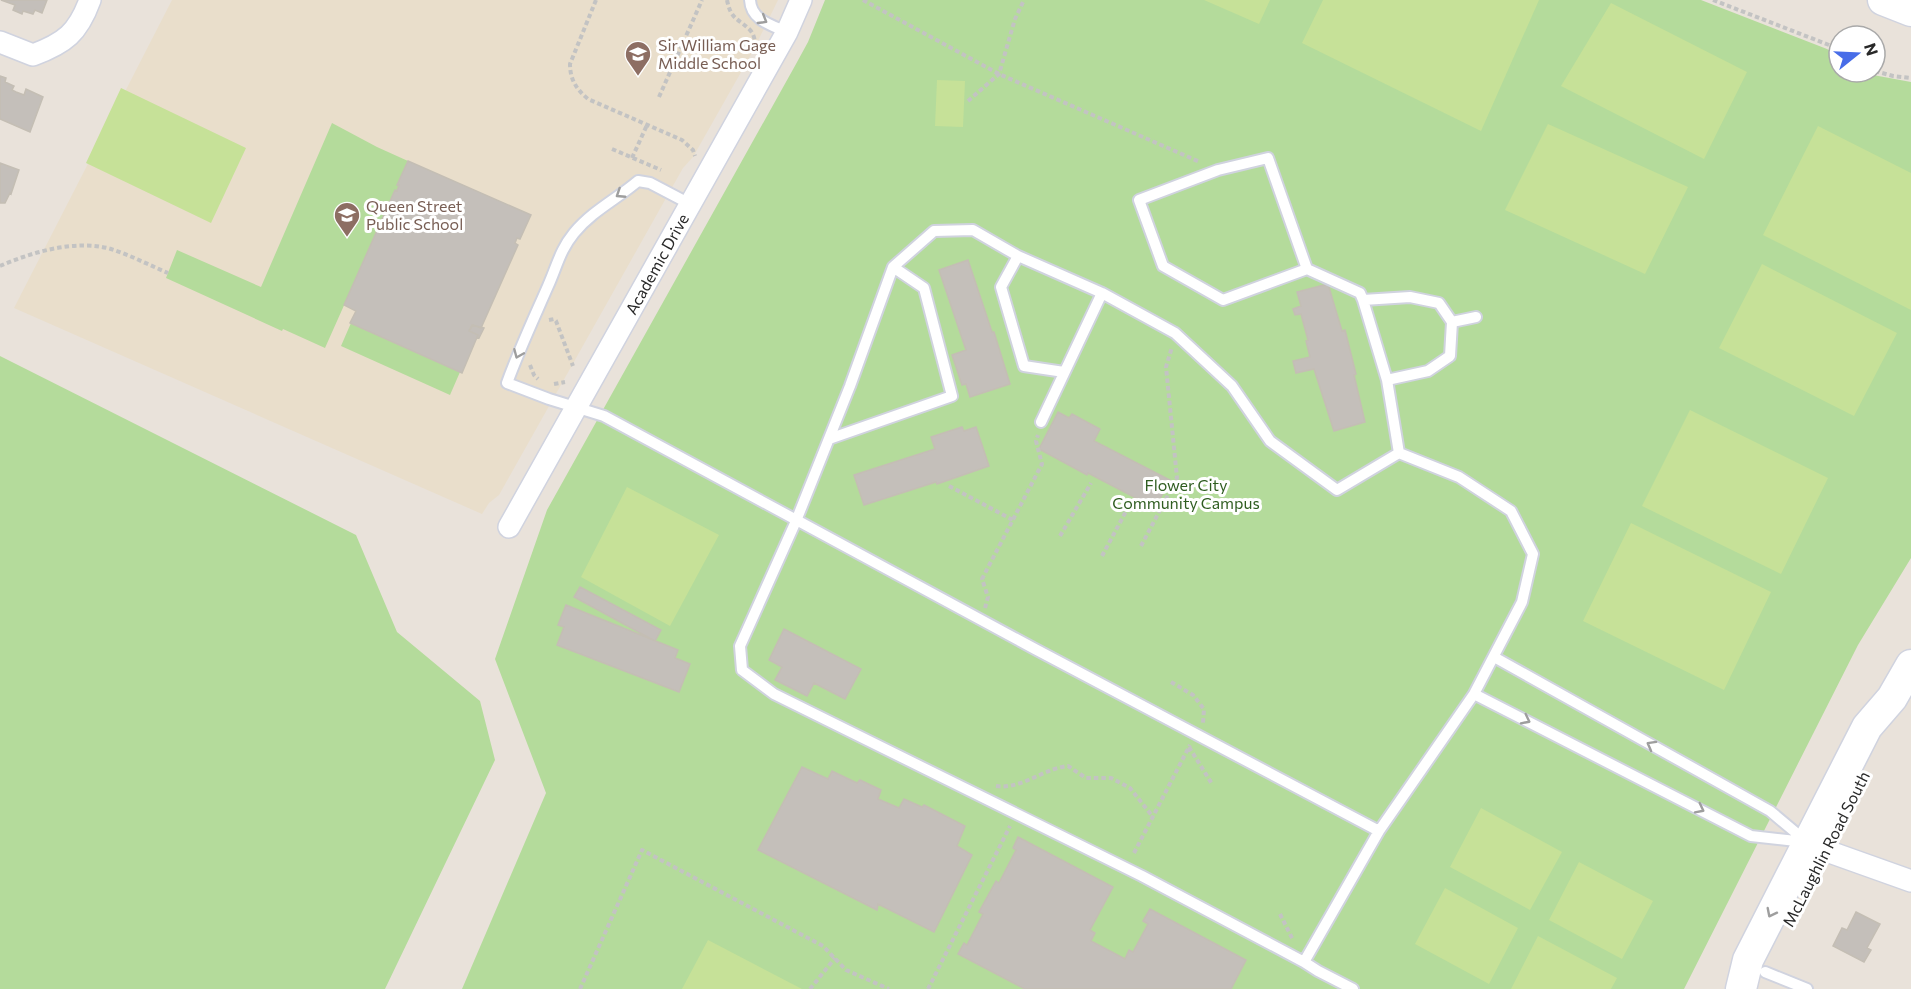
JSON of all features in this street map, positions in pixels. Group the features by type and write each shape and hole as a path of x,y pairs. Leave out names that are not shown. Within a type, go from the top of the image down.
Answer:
{"main road":[{"path":"1883,0 1911,11"},
{"name":"McLaughlin Road South","path":"1750,983 1815,846 1867,727 1892,698 1911,665"}],"street":[{"path":"0,42 33,55 52,48 69,36 82,20 90,0"},
{"name":"Academic Drive","path":"509,527 787,32 801,0"},
{"path":"1815,846 1911,881"}],"lane":[{"path":"750,0 752,13 761,20 787,32"},
{"path":"1307,269 1268,158 1218,170 1139,200 1163,266 1223,300 1307,269 1360,293 1387,380 1399,453"},
{"path":"690,204 650,183 638,181 624,193 603,205 574,232 559,254 507,383 604,416 1195,735 1379,831"},
{"path":"1345,987 1304,962 1142,876 774,693 742,670 740,646 796,521 893,267 934,231 973,230 1018,256 1102,293 1175,333 1232,386 1270,441 1337,490 1399,453"},
{"path":"1018,256 1001,287 1024,366 1064,372"},
{"path":"829,439 952,396 924,288 893,267"},
{"path":"1041,422 1102,293"},
{"path":"1363,300 1410,297 1439,303 1452,322 1450,356 1428,371 1387,380"},
{"path":"1452,322 1476,317"},
{"path":"1304,962 1379,831 1474,694 1522,602 1533,554 1511,511 1459,477 1399,453"},
{"path":"1494,657 1770,811 1815,846"},
{"path":"1474,694 1752,836 1815,846"},
{"path":"1750,983 1807,989"}],"path":[{"path":"596,0 570,63 573,81 581,94 682,140 693,150 696,157"},
{"path":"659,97 702,0"},
{"path":"728,0 734,18 753,34 756,50"},
{"path":"863,0 999,74 1218,170"},
{"path":"968,100 999,74 1015,19 1024,0"},
{"path":"1713,0 1827,44"},
{"path":"1887,74 1911,78"},
{"path":"632,158 647,126"},
{"path":"612,149 661,170"},
{"path":"0,266 41,253 91,247 112,250 168,273"},
{"path":"544,326 548,320 556,321 573,366"},
{"path":"1141,546 1177,478 1166,367 1175,333"},
{"path":"530,361 532,371 540,380"},
{"path":"548,383 565,382"},
{"path":"982,620 988,597 982,579 1042,464 1036,441 1041,422"},
{"path":"1060,536 1091,483"},
{"path":"949,486 1013,520"},
{"path":"1102,556 1131,502"},
{"path":"1134,853 1203,722 1204,710 1193,695 1171,682"},
{"path":"1189,747 1212,784"},
{"path":"996,786 1002,787 1020,782 1068,766 1086,778 1112,778 1130,788 1153,817"},
{"path":"928,989 1010,826"},
{"path":"580,989 642,850 823,946 846,969 889,989"},
{"path":"810,989 835,958"}],"shaded area":[{"name":"Queen Street Public School","path":"172,0 778,0 753,51 693,157 683,168 499,495 489,503 482,514 14,308"}],"green space":[{"name":"Flower City Community Campus","path":"825,0 1701,0 1827,49 1827,84 1887,84 1887,78 1911,82 1911,558 1858,645 1684,989 462,989 546,793 495,659 547,510 808,42"},
{"path":"1204,0 1270,0 1259,24"},
{"path":"1323,0 1539,0 1481,131 1302,43"},
{"path":"1611,3 1747,72 1704,159 1561,86"},
{"path":"937,80 965,81 963,127 935,126"},
{"path":"121,88 246,148 211,223 86,163"},
{"path":"332,123 408,161 397,191 395,191 325,348 166,278 177,250 261,287"},
{"path":"1548,124 1688,187 1645,274 1505,210"},
{"path":"1818,126 1911,173 1911,310 1763,235"},
{"path":"1762,264 1897,333 1854,416 1719,348"},
{"path":"351,323 460,372 450,395 341,346"},
{"path":"0,356 356,535 397,632 480,701 495,760 385,989 0,989"},
{"path":"1690,410 1828,478 1781,574 1642,506"},
{"path":"627,487 719,535 670,626 581,577"},
{"path":"1631,523 1771,592 1724,690 1583,621"},
{"path":"1481,808 1562,852 1530,910 1450,867"},
{"path":"1579,862 1653,901 1622,959 1549,920"},
{"path":"1445,888 1518,928 1489,984 1415,944"},
{"path":"1538,936 1617,978 1611,989 1511,989"},
{"path":"708,940 802,989 682,989"}],"building":[{"path":"1,0 47,0 42,13 35,10 33,14 23,11 22,14 13,10 15,5"},
{"path":"0,76 6,78 5,82 14,86 12,90 16,92 24,95 26,89 43,97 30,132 0,119"},
{"path":"408,161 531,215 520,239 517,238 515,243 518,245 481,328 473,325 469,331 478,335 462,373 350,323 356,311 344,305 395,190 397,191 399,185 397,185"},
{"path":"0,163 19,170 11,194 5,203 0,203"},
{"path":"968,260 1010,384 970,397 966,384 962,385 952,355 966,350 939,270"},
{"path":"1328,284 1342,331 1345,330 1365,422 1334,431 1314,369 1296,373 1293,361 1310,357 1301,314 1295,315 1293,309 1301,306 1297,292"},
{"path":"472,325 484,328 479,338 478,335 469,331"},
{"path":"1058,412 1069,418 1072,414 1100,429 1094,441 1170,480 1155,508 1039,449"},
{"path":"962,427 964,431 976,427 989,466 864,505 854,475 935,449 931,437"},
{"path":"580,587 661,630 655,641 574,597"},
{"path":"566,605 678,650 675,658 690,664 679,692 557,645 564,627 558,625"},
{"path":"784,629 861,669 845,699 814,683 807,696 775,680 782,667 769,660"},
{"path":"802,767 828,779 832,771 857,783 860,780 881,790 878,799 899,808 904,799 922,807 924,805 965,826 957,846 972,855 934,932 878,904 877,910 758,850"},
{"path":"1018,837 1113,887 1090,930 1095,933 1091,941 1125,959 1129,950 1133,952 1148,924 1143,921 1150,909 1246,960 1231,989 1025,989 958,954 964,943 967,945 983,914 979,912 996,881 999,883 1016,850 1013,848"},
{"path":"1856,912 1880,924 1867,948 1871,950 1864,962 1833,946 1842,928 1847,930"}],"place":[{"name":"Sir William Gage Middle School","path":"638,77"},
{"name":"Queen Street Public School","path":"347,238"}]}
